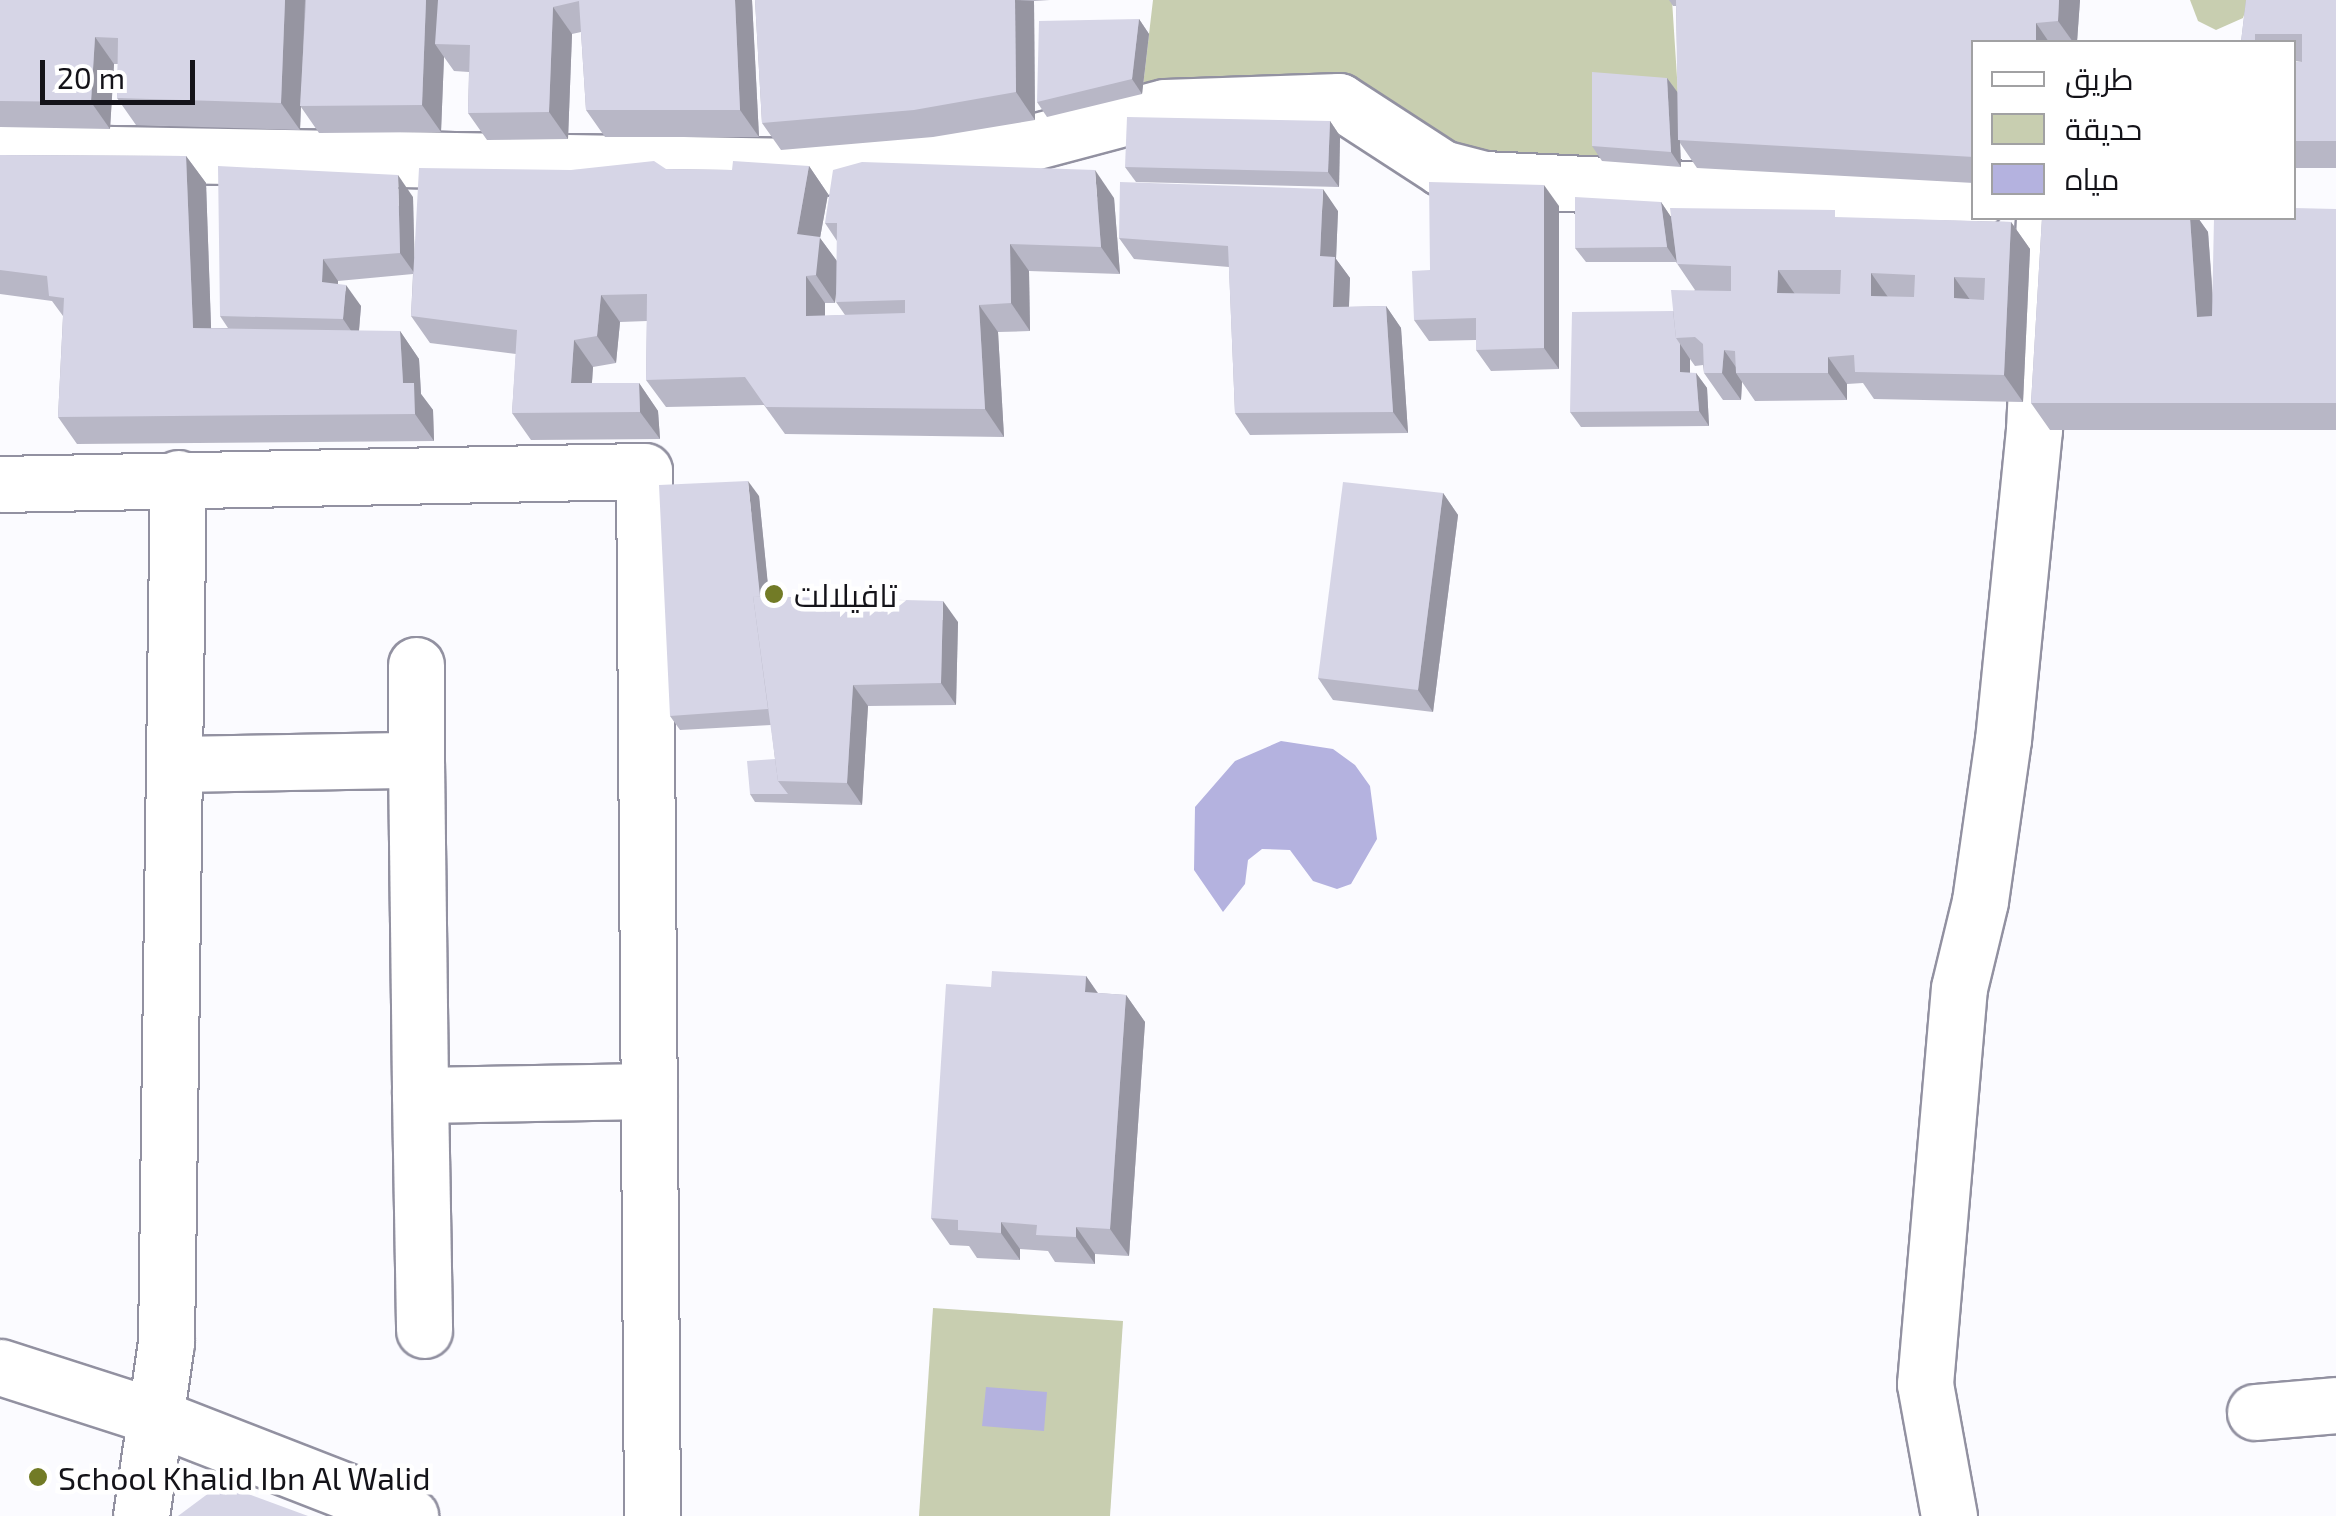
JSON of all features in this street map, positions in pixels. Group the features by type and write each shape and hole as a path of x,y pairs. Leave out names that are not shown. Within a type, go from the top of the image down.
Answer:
{"street":[{"path":"0,152 856,167 988,154 1165,108 1340,102 1442,168 1484,179 1971,203"},
{"path":"1949,1516 1925,1384 1959,988 1980,901 2034,430 2044,220"},
{"path":"0,484 644,471 652,1516"},
{"path":"142,1516 166,1343 178,478"},
{"path":"416,665 424,1330"},
{"path":"177,764 416,760"},
{"path":"420,1095 649,1090"},
{"path":"0,1367 156,1417 410,1516"},
{"path":"2255,1412 2336,1405"}],"green space":[{"path":"1153,0 1672,0 1678,93 1603,87 1602,161 1454,151 1142,94"},
{"path":"2190,0 2249,0 2243,18 2216,30 2198,21"},
{"path":"933,1308 1123,1321 1110,1516 919,1516"}],"water":[{"path":"1281,741 1333,749 1355,765 1370,786 1377,839 1351,884 1337,889 1313,881 1290,850 1262,849 1248,860 1245,884 1223,912 1194,870 1195,807 1235,761"},
{"path":"986,1387 1047,1392 1044,1431 982,1426"}],"building":[{"path":"0,0 285,0 281,103 117,98 118,38 95,37 91,102 0,101"},
{"path":"306,0 426,0 422,105 300,106"},
{"path":"438,0 735,0 740,110 586,110 579,1 553,7 549,112 468,113 470,45 435,44"},
{"path":"755,0 1015,0 1016,92 914,110 762,123"},
{"path":"1676,0 2059,0 2058,21 2036,23 2036,40 1971,40 1971,157 1678,140"},
{"path":"2246,0 2336,0 2336,141 2296,141 2296,62 2302,62 2302,34 2255,34 2255,40 2241,40"},
{"path":"1139,19 1132,79 1037,102 1039,21"},
{"path":"1592,72 1667,78 1671,152 1592,146"},
{"path":"1127,117 1330,121 1328,172 1125,167"},
{"path":"0,155 186,156 193,328 400,331 403,383 414,383 415,414 58,417 64,298 49,296 47,276 0,270"},
{"path":"654,161 666,169 732,170 733,161 809,166 797,234 820,237 816,275 806,276 806,316 905,313 905,300 836,302 837,223 825,223 833,170 862,162 1095,170 1101,247 1010,244 1011,303 979,305 985,409 766,407 745,377 646,380 647,294 601,295 597,336 574,340 571,383 639,383 640,412 512,413 517,330 411,316 419,168 571,170"},
{"path":"218,166 398,175 400,253 323,259 322,282 346,285 343,319 220,316"},
{"path":"1120,182 1323,189 1320,256 1335,257 1333,307 1386,306 1393,412 1235,413 1228,246 1119,238"},
{"path":"1429,182 1544,185 1544,348 1476,350 1476,318 1414,320 1412,271 1430,270"},
{"path":"1575,197 1661,202 1667,247 1575,248"},
{"path":"1670,208 1835,210 1835,217 2011,222 2004,375 1855,372 1854,355 1828,357 1828,373 1736,373 1735,351 1724,350 1722,373 1704,373 1703,344 1695,337 1676,338 1671,290 1731,291 1731,266 1677,264","holes":["1778,270 1841,270 1840,294 1777,293","1871,273 1915,275 1914,297 1871,296","1954,277 1985,278 1984,300 1954,298"]},
{"path":"2296,208 2336,209 2336,403 2031,403 2042,220 2190,220 2197,317 2212,316 2214,220 2296,220"},
{"path":"1673,311 1680,344 1680,372 1696,373 1699,411 1570,412 1572,312"},
{"path":"748,481 760,596 753,596 768,709 670,716 659,485"},
{"path":"1343,482 1443,493 1418,690 1318,678"},
{"path":"753,596 943,601 941,683 853,685 847,783 778,781"},
{"path":"775,759 778,781 788,794 750,794 747,761"},
{"path":"992,971 1086,976 1085,992 1126,995 1110,1229 1076,1227 1076,1237 1036,1235 1037,1225 1001,1222 1001,1233 958,1230 958,1220 931,1218 946,984 991,987"},
{"path":"221,1484 308,1516 178,1516"}],"place":[{"name":"تافيلالت","path":"774,594"},
{"name":"School Khalid Ibn Al Walid","path":"38,1477"}]}
